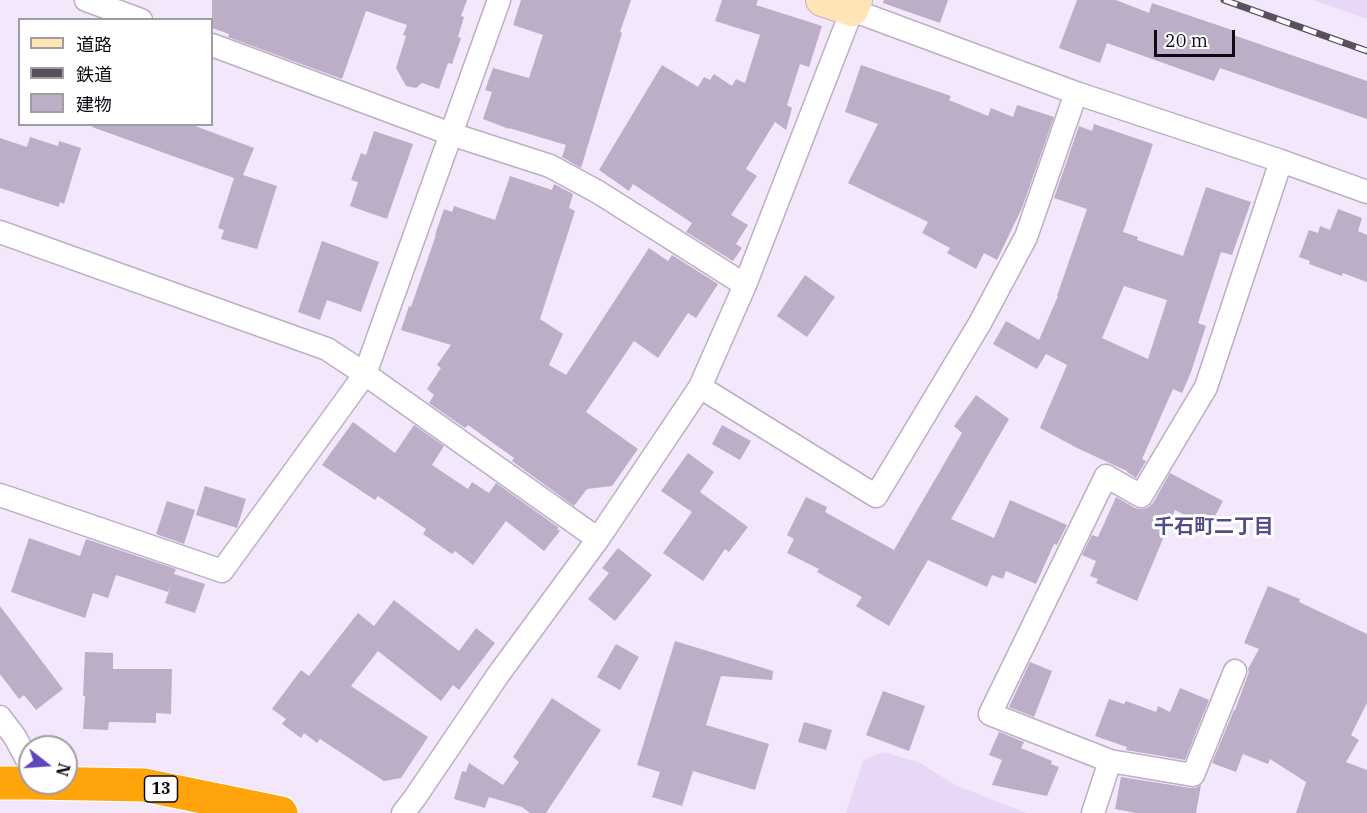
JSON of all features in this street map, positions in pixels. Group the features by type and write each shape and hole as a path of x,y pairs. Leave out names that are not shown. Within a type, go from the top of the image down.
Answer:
{"highway":[{"name":"13","path":"0,783 18,783"},
{"name":"13","path":"78,784 144,785 281,813"}],"street":[{"path":"86,0 136,18"},
{"path":"0,495 222,571 365,374 500,0"},
{"path":"822,0 854,5 1076,93 1367,192"},
{"path":"403,813 498,675 598,539 700,387 745,285 854,5"},
{"path":"213,45 451,134 550,166 598,192 745,285"},
{"path":"700,387 876,496 980,323 1026,237 1076,93"},
{"path":"1235,671 1193,775 1110,761 990,714 1106,476 1141,496 1206,387 1281,161"},
{"path":"0,232 327,349 598,539"},
{"path":"0,717 18,743"},
{"path":"1093,813 1110,761"}],"shaded area":[{"path":"1313,0 1367,0 1367,19"},
{"path":"884,752 920,763 955,785 1026,813 846,813 863,760"}],"building":[{"path":"212,0 467,0 461,16 464,17 458,37 461,38 452,64 448,63 439,89 422,83 416,88 406,86 396,68 407,25 366,11 342,79 228,37 229,34 213,28"},
{"path":"521,0 631,0 581,168 562,157 566,145 483,119 492,92 485,90 493,68 529,78 543,35 513,25"},
{"path":"722,0 758,0 756,5 822,26 809,67 800,64 787,105 792,108 786,130 775,122 746,169 757,176 731,215 748,225 736,244 742,248 733,261 686,232 692,223 633,184 629,191 599,170 662,65 698,87 704,77 710,80 714,74 732,86 736,79 745,83 760,35 715,21"},
{"path":"884,0 948,0 940,23 883,3"},
{"path":"1077,0 1116,0 1149,13 1152,3 1235,31 1233,35 1367,81 1367,119 1220,68 1214,81 1107,43 1100,63 1059,48"},
{"path":"861,65 951,96 949,100 988,116 991,108 1013,117 1017,105 1054,117 1022,208 997,260 984,253 976,269 947,253 950,248 922,233 928,222 848,183 878,124 845,112"},
{"path":"1094,124 1153,144 1123,232 1138,237 1137,240 1183,256 1206,187 1251,202 1232,255 1221,252 1198,323 1206,326 1191,372 1182,393 1173,389 1142,459 1146,461 1136,478 1127,471 1040,428 1067,365 1046,354 1037,369 993,344 1006,321 1039,340 1058,296 1087,209 1054,198 1079,126 1092,131","holes":["1124,286 1167,300 1148,359 1102,338"]},
{"path":"195,126 254,148 243,175 277,186 257,249 221,239 224,230 218,228 234,178 92,127"},
{"path":"374,131 413,144 387,219 350,206 358,182 351,180 361,153 366,155"},
{"path":"30,137 58,146 59,141 81,148 64,204 60,202 59,207 0,188 0,138 27,147"},
{"path":"510,176 552,190 554,184 573,194 569,208 575,211 540,319 563,334 549,365 566,375 649,248 668,261 672,255 718,284 696,318 688,313 658,358 634,341 586,412 638,449 612,486 587,489 574,506 512,461 514,458 468,425 465,428 429,403 434,395 427,389 441,368 437,365 451,345 401,330 444,209 452,212 454,206 495,220"},
{"path":"1338,209 1362,218 1358,231 1367,235 1367,282 1309,264 1310,261 1299,257 1309,230 1318,233 1320,226 1330,230"},
{"path":"322,241 379,262 361,312 327,300 320,320 298,312"},
{"path":"805,275 835,297 807,337 777,316"},
{"path":"976,395 1009,419 951,519 994,538 1010,500 1067,525 1057,545 1054,544 1036,584 1006,571 1003,579 992,575 987,587 928,560 889,626 856,606 862,597 817,572 819,569 787,553 794,539 787,535 806,497 827,507 825,512 894,550 962,433 954,426"},
{"path":"353,422 395,453 414,425 444,446 432,465 468,489 472,482 489,493 496,483 560,531 544,551 506,521 473,565 455,551 452,554 423,534 426,529 378,496 375,500 322,465"},
{"path":"722,425 751,441 740,460 712,444"},
{"path":"688,453 714,472 700,492 748,527 729,552 725,549 703,581 663,553 692,512 661,491"},
{"path":"1170,473 1223,501 1209,528 1175,510 1137,601 1096,583 1098,579 1090,576 1096,561 1082,555 1092,535 1098,537 1116,497 1135,508 1147,508 1153,503"},
{"path":"205,486 246,499 237,528 196,515"},
{"path":"167,501 195,510 184,544 156,534"},
{"path":"29,538 80,556 86,539 176,569 174,574 205,584 195,613 165,603 172,582 168,592 116,575 108,598 93,593 85,618 11,592"},
{"path":"618,548 652,575 615,621 588,599 609,573 602,568"},
{"path":"1268,586 1300,599 1299,602 1367,634 1367,703 1351,735 1359,740 1346,762 1367,770 1367,813 1296,813 1306,782 1270,759 1268,764 1243,754 1236,772 1212,763 1235,710 1249,672 1248,669 1259,649 1244,643"},
{"path":"394,600 459,651 476,628 495,643 459,690 453,685 441,701 378,651 351,686 428,737 401,778 384,781 320,739 317,743 304,733 301,738 282,724 286,719 272,709 301,670 309,676 358,613 374,626"},
{"path":"0,606 63,689 36,710 24,695 19,699 0,674"},
{"path":"675,641 773,671 772,680 721,676 706,725 769,744 755,790 693,771 682,806 652,797 660,772 637,765"},
{"path":"616,644 639,657 620,690 597,677"},
{"path":"85,652 113,653 113,669 172,669 171,714 156,713 156,723 109,722 108,730 83,729"},
{"path":"1030,662 1052,671 1034,717 1009,707"},
{"path":"1180,688 1209,700 1185,760 1126,750 1127,747 1095,736 1109,699 1124,704 1126,701 1156,712 1158,706 1170,712"},
{"path":"883,691 925,706 909,751 866,735"},
{"path":"552,698 601,730 546,813 530,813 522,807 489,797 485,808 454,799 462,771 466,772 469,763 503,785 519,762 513,757"},
{"path":"804,722 832,730 826,750 798,742"},
{"path":"999,732 1024,742 1021,748 1052,761 1051,764 1059,767 1047,796 992,785 1002,760 989,755"},
{"path":"1121,777 1191,788 1201,785 1196,813 1136,813 1115,809"}],"railway":[{"path":"1224,0 1367,51"}],"district":[{"name":"千石町二丁目","path":"1214,527"}]}
